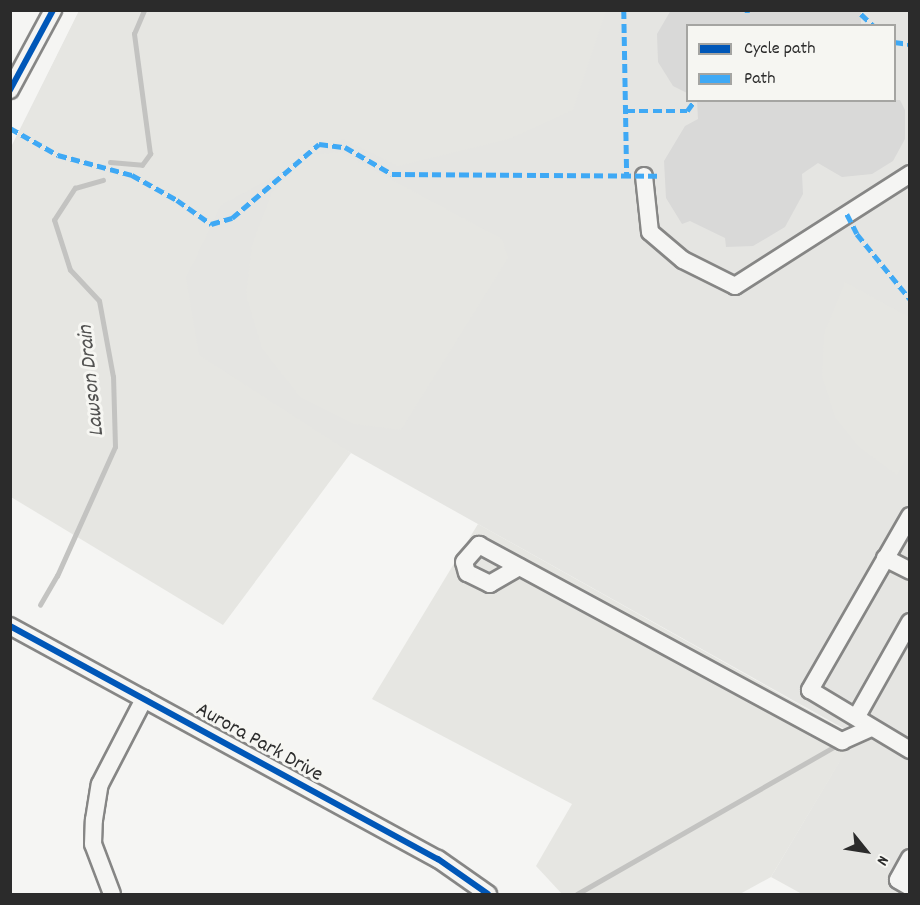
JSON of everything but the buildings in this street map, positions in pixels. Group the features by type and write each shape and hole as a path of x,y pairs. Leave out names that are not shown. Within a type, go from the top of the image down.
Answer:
{"street":[{"path":"10,90 53,10"},
{"path":"644,176 650,232 683,260 735,286 909,174"},
{"path":"909,516 810,690 857,716 869,729 909,750"},
{"path":"885,558 909,571"},
{"path":"519,567 842,741 869,729"},
{"path":"857,716 909,622"},
{"name":"Aurora Park Drive","path":"10,626 438,859 488,894"},
{"path":"112,894 93,844 93,820 100,784 144,699"},
{"path":"889,894 904,883 909,858"}],"shaded area":[{"path":"79,11 909,11 909,894 802,894 771,877 855,735 351,453 11,269 10,149"},
{"path":"79,11 606,11 573,110 509,139 398,166 343,139 312,155 340,152 502,239 508,258 401,430 354,424 300,397 262,348 246,295 252,245 272,192 301,162 221,205 186,278 199,355 351,453 223,625 11,497 11,149"},
{"path":"845,282 909,317 909,453 897,475 859,447 835,417 822,376 824,334"},
{"path":"478,524 855,736 771,877 740,894 562,894 536,866 572,804 372,699"}],"waterway":[{"name":"Lawson Drain","path":"110,162 142,165 150,154 134,34 144,10"},
{"name":"Lawson Drain","path":"40,605 57,576 115,447 113,377 99,301 70,270 54,220 75,188 103,180"},
{"path":"577,894 834,747"}],"marked path":[{"path":"624,10 627,175"},
{"path":"861,14 872,24"},
{"path":"896,42 910,44"},
{"path":"626,111 687,111 694,102"},
{"path":"10,128 58,155 132,175 177,200 211,224 232,218 319,144 345,147 392,174 657,176"},
{"path":"847,214 857,234 910,299"}],"cycle path":[{"path":"10,90 53,10"},
{"path":"10,626 438,859 488,894"}]}
